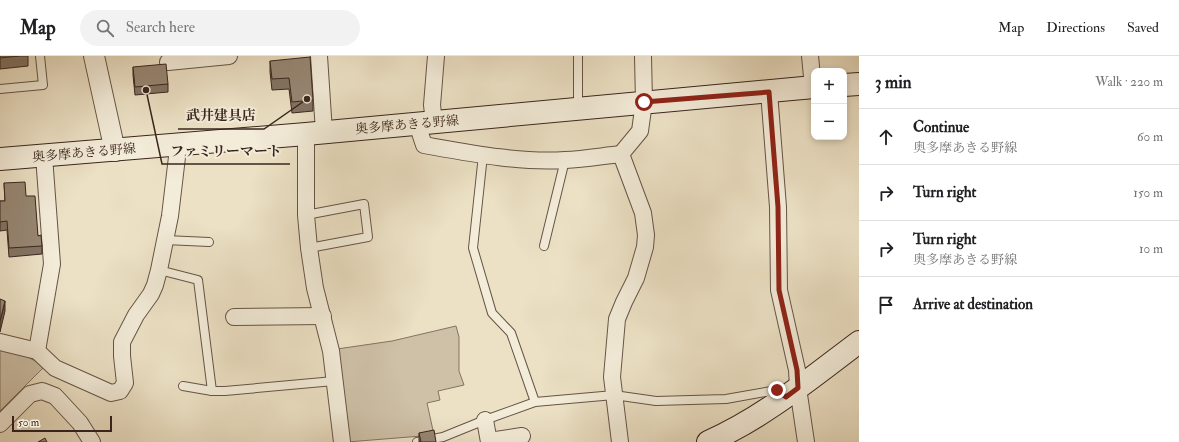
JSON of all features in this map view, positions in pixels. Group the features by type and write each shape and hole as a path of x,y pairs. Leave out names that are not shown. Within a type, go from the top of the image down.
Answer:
{"main road":[{"path":"847,85 859,84"},
{"name":"奥多摩あきる野線","path":"0,159 315,133 811,87"},
{"path":"708,442 750,420 792,393 859,342"}],"street":[{"path":"94,56 115,150"},
{"path":"168,62 229,56"},
{"path":"319,56 315,133 306,215 315,288 331,351 342,442"},
{"path":"436,56 432,105 425,123 424,145 483,155 565,160 620,154 640,131 644,102 643,56"},
{"path":"810,56 812,68"},
{"path":"769,92 778,207 779,290 797,370 792,393 806,442"},
{"path":"0,342 37,351 55,368 111,393 120,391 125,384 122,342 136,316 151,294 159,270 170,216 177,157 175,145"},
{"path":"620,154 643,213 646,235 645,247 636,278 617,319 612,377 620,442"},
{"path":"37,351 52,264 44,156"},
{"path":"234,317 323,316"},
{"path":"0,424 30,394 42,392 55,396 80,423 92,442"},
{"path":"485,420 489,441 522,436"}],"lane":[{"path":"0,89 43,84 40,56"},
{"path":"578,56 578,108"},
{"path":"483,155 473,248 492,313 511,333 535,402"},
{"path":"544,246 565,160"},
{"path":"306,215 364,204 368,237 309,248"},
{"path":"165,240 209,242"},
{"path":"159,270 198,280 212,391"},
{"path":"183,386 212,391 334,381"},
{"path":"417,442 443,437 535,402 614,395 656,401 726,399 777,390 792,393"}],"shaded area":[{"path":"456,326 459,337 459,371 464,385 438,391 440,400 427,403 434,435 347,442 337,349 392,341"},
{"path":"0,346 12,349 45,366 0,411"}],"building":[{"path":"0,56 19,56 0,58"},
{"path":"310,57 313,100 292,102 289,78 272,79 270,61"},
{"path":"166,64 168,84 135,87 133,67"},
{"path":"25,182 26,196 35,196 38,236 41,235 42,246 9,248 7,221 0,222 0,201 5,201 4,183"},
{"path":"0,299 5,301 0,321"},
{"path":"434,430 436,442 421,442 419,433"},
{"path":"45,438 47,442 38,442"}],"place":[{"name":"ファミリーマート","path":"146,90"},
{"name":"武井建具店","path":"307,99"}],"route":[{"path":"644,102 769,92 778,207 779,290 797,370 798,388 786,397 777,390"}]}
